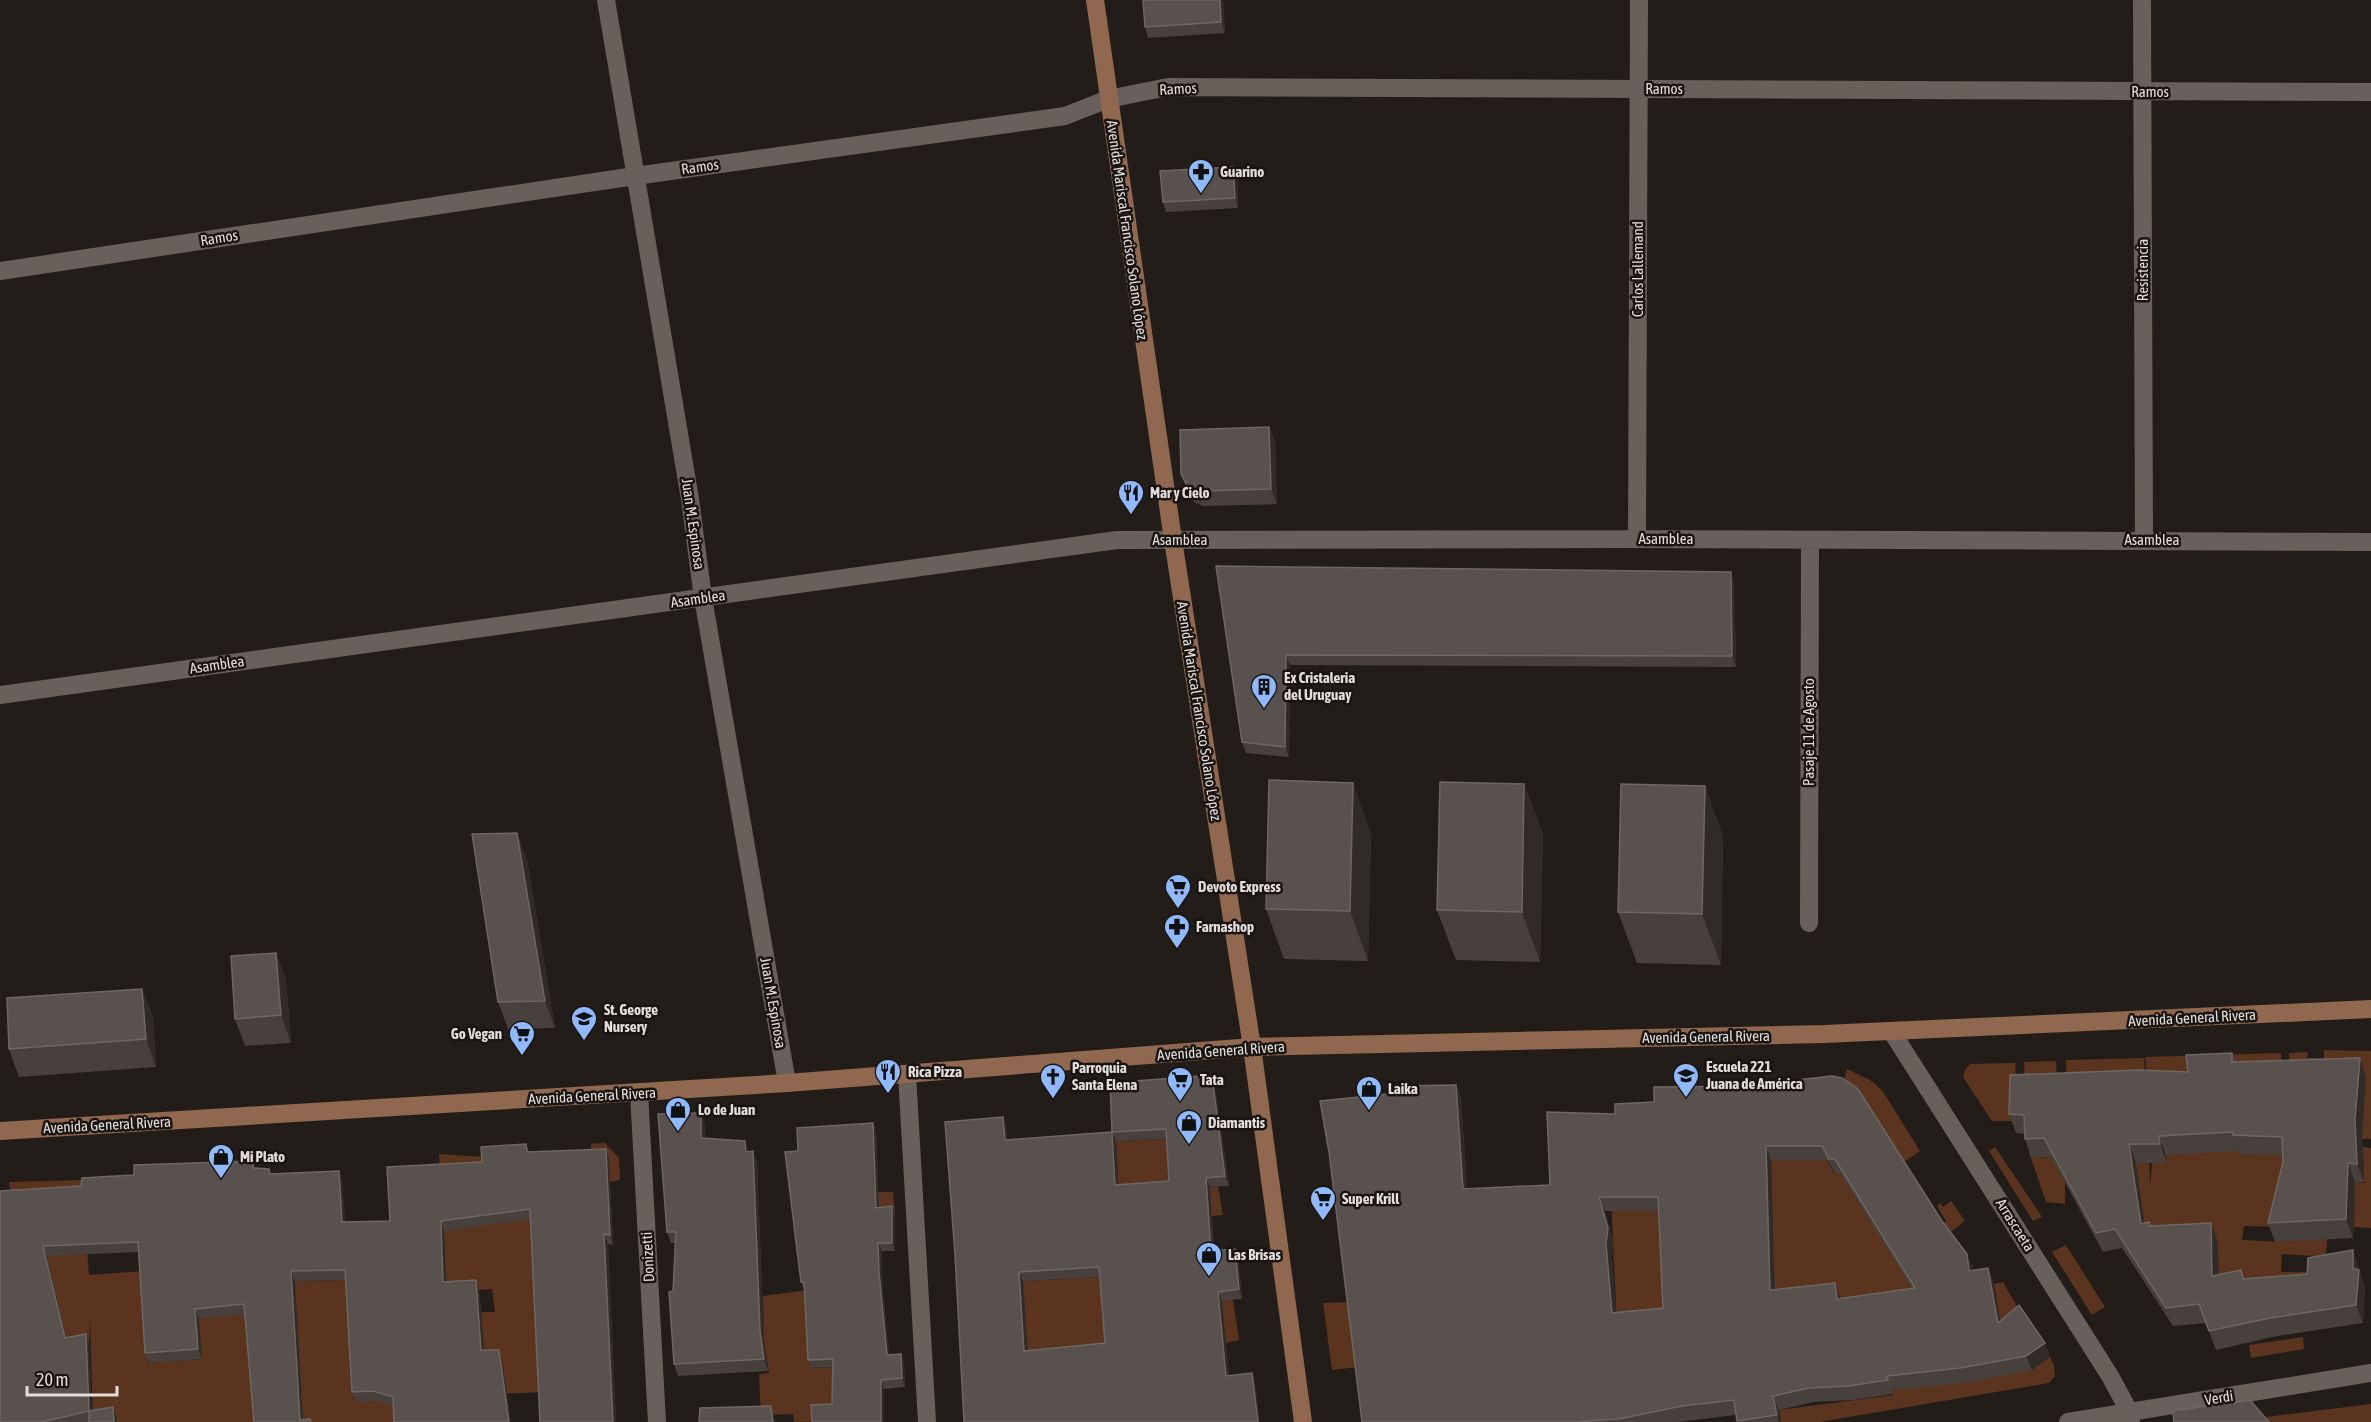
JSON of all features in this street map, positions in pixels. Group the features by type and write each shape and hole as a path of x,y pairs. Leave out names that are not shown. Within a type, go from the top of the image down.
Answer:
{"main road":[{"name":"Avenida Mariscal Francisco Solano López","path":"1095,0 1173,540 1251,1047 1303,1422"},
{"name":"Avenida General Rivera","path":"0,1131 639,1093 1251,1047 1892,1032 2371,1010"}],"street":[{"name":"Juan M. Espinosa","path":"606,0 690,499 703,598 787,1083"},
{"name":"Carlos Lallemand","path":"1637,539 1639,0"},
{"name":"Resistencia","path":"2142,0 2144,540"},
{"name":"Ramos","path":"0,271 635,176 1065,116 1108,99 1168,87 2371,93"},
{"name":"Asamblea","path":"0,695 1117,540 1637,539 2371,542"},
{"name":"Pasaje 11 de Agosto","path":"1809,923 1810,541"},
{"name":"Arrascaeta","path":"1892,1032 2110,1376 2130,1417"},
{"path":"907,1074 927,1422"},
{"name":"Donizetti","path":"639,1093 657,1422"},
{"name":"Verdi","path":"2068,1422 2130,1417 2371,1373"}],"shaded area":[{"path":"2324,1050 2371,1051 2371,1139 2362,1139 2290,1078 2289,1053 2308,1052 2307,1058 2324,1059"},
{"path":"2281,1053 2282,1081 2148,1089 2145,1057"},
{"path":"2144,1058 2146,1091 2067,1092 2066,1060"},
{"path":"2056,1061 2057,1086 2025,1086 2024,1062"},
{"path":"2015,1063 2017,1092 2014,1121 1992,1121 1963,1077 1965,1070 1970,1064"},
{"path":"1847,1069 1870,1080 1882,1090 1920,1151 1901,1164 1841,1091"},
{"path":"2148,1128 2150,1188 2152,1163 2166,1153 2285,1148 2328,1228 2325,1272 2249,1297 2147,1243 2141,1199 2067,1186 2065,1169 2065,1204 2046,1202 2031,1158 2107,1155","holes":["2244,1226 2284,1227 2283,1242 2242,1240","2282,1254 2316,1256 2315,1272 2281,1272"]},
{"path":"1170,1139 1173,1191 1119,1195 1116,1141"},
{"path":"605,1143 619,1158 620,1180 609,1182 591,1159 591,1144"},
{"path":"1995,1147 2042,1217 2033,1221 1989,1151"},
{"path":"2363,1147 2371,1148 2371,1228 2354,1227 2355,1182 2366,1183 2364,1182"},
{"path":"1821,1150 1834,1173 1840,1173 1911,1259 1919,1302 1775,1306 1771,1160"},
{"path":"439,1154 484,1157 534,1219 542,1392 496,1394 451,1360 484,1348 481,1312 495,1312 492,1289 447,1292"},
{"path":"1610,1174 1661,1211 1668,1319 1617,1327"},
{"path":"85,1180 86,1188 11,1200 9,1182"},
{"path":"1218,1187 1223,1215 1189,1218 1183,1190"},
{"path":"845,1192 893,1192 895,1215 879,1217"},
{"path":"1951,1201 1965,1221 1947,1235 1940,1226 1946,1221 1937,1206 1940,1203 1943,1207"},
{"path":"1070,1229 1149,1330 1030,1398 1023,1281 1100,1277"},
{"path":"2066,1245 2105,1307 2092,1315 2052,1252"},
{"path":"40,1247 87,1249 89,1275 143,1271 148,1363 201,1359 199,1319 220,1316 295,1281 349,1280 395,1400 443,1422 117,1422 117,1418 93,1421 90,1318 89,1344 68,1347"},
{"path":"2003,1282 2024,1319 2001,1326 1994,1284"},
{"path":"807,1290 813,1368 836,1367 835,1394 829,1421 794,1422 793,1414 761,1415 759,1374 769,1373 764,1340 763,1296"},
{"path":"1233,1300 1239,1340 1226,1343 1192,1342 1189,1304"},
{"path":"1350,1302 1358,1367 1332,1370 1323,1303"},
{"path":"2303,1337 2304,1349 2251,1358 2249,1345"},
{"path":"2050,1357 2055,1376 2049,1383 1820,1422 1781,1422 1779,1410 1893,1395 1892,1389"},
{"path":"2371,1404 2371,1422 2260,1422 2257,1418"}],"building":[{"path":"1143,0 1220,0 1221,22 1145,27"},
{"name":"Guarino","path":"1233,167 1235,198 1163,202 1160,171"},
{"path":"1269,427 1271,489 1198,491 1188,487 1181,474 1180,430"},
{"name":"Ex Cristaleria del Uruguay","path":"1216,566 1731,572 1732,656 1286,655 1285,747 1242,742"},
{"path":"1269,780 1353,783 1350,911 1266,909"},
{"path":"1440,782 1524,784 1522,912 1437,910"},
{"path":"1621,784 1705,786 1702,914 1618,912"},
{"path":"517,833 545,1001 498,1002 472,834"},
{"path":"276,953 281,1015 235,1019 231,956"},
{"path":"142,989 146,1039 9,1049 7,998"},
{"path":"2232,1053 2232,1062 2360,1058 2355,1120 2357,1164 2348,1163 2346,1219 2268,1223 2283,1162 2282,1137 2233,1135 2233,1132 2159,1136 2160,1144 2129,1144 2141,1224 2149,1222 2150,1226 2211,1223 2212,1276 2241,1270 2243,1279 2307,1274 2308,1258 2353,1250 2353,1268 2359,1270 2356,1305 2270,1318 2209,1331 2199,1304 2166,1308 2115,1229 2096,1233 2044,1138 2025,1139 2024,1115 2009,1114 2010,1075 2138,1070 2188,1072 2186,1055"},
{"path":"1200,1076 1213,1084 1225,1176 1206,1178 1211,1251 1235,1249 1239,1289 1218,1292 1226,1376 1252,1373 1258,1422 964,1422 945,1122 1003,1117 1005,1140 1112,1132 1110,1083","holes":["1166,1129 1169,1181 1115,1185 1112,1132","1099,1267 1105,1343 1024,1351 1019,1272"]},
{"path":"1832,1076 1842,1078 1858,1089 1942,1221 1967,1254 1969,1271 1988,1268 1998,1323 2019,1305 2045,1343 2026,1356 1960,1368 1887,1376 1888,1380 1849,1386 1809,1388 1773,1396 1777,1415 1737,1421 1734,1400 1682,1406 1619,1419 1572,1422 1362,1422 1329,1152 1320,1101 1388,1094 1387,1086 1456,1085 1463,1189 1550,1185 1547,1112 1615,1114 1615,1104 1654,1102 1654,1087 1777,1086 1777,1082","holes":["1766,1146 1822,1146 1829,1159 1835,1159 1915,1288 1837,1299 1835,1283 1770,1290","1599,1197 1658,1197 1663,1308 1612,1313 1606,1244 1608,1228"]},
{"path":"701,1113 701,1138 745,1141 746,1152 753,1151 760,1330 764,1359 674,1364 669,1292 673,1291 676,1232 667,1232 658,1114"},
{"path":"873,1123 876,1208 892,1206 892,1243 878,1243 887,1355 901,1354 902,1378 881,1380 881,1422 812,1422 811,1405 832,1404 833,1359 808,1360 804,1282 801,1282 785,1152 798,1151 797,1128"},
{"path":"526,1144 527,1152 606,1149 610,1235 604,1234 613,1422 540,1422 530,1209 441,1221 443,1282 476,1280 481,1350 499,1350 509,1422 394,1422 393,1397 373,1391 352,1392 345,1270 291,1271 300,1420 310,1419 311,1422 254,1422 244,1304 195,1309 198,1349 145,1353 138,1242 43,1246 65,1338 86,1334 89,1411 42,1422 0,1422 0,1191 81,1186 82,1178 134,1175 134,1165 253,1161 253,1168 269,1169 270,1174 339,1171 342,1222 390,1221 387,1167 482,1162 481,1147"},
{"path":"2250,1400 2269,1422 2174,1422 2173,1411"},
{"path":"771,1406 773,1422 699,1422 700,1408"},
{"path":"113,1407 114,1422 89,1422 89,1411"}],"place":[{"name":"Guarino","path":"1201,195"},
{"name":"Mar y Cielo","path":"1131,516"},
{"name":"Ex Cristaleria del Uruguay","path":"1264,710"},
{"name":"Devoto Express","path":"1178,910"},
{"name":"Farnashop","path":"1177,950"},
{"name":"St. George Nursery","path":"584,1042"},
{"name":"Go Vegan","path":"522,1057"},
{"name":"Rica Pizza","path":"888,1095"},
{"name":"Escuela 221 Juana de América","path":"1686,1099"},
{"name":"Parroquia Santa Elena","path":"1053,1100"},
{"name":"Tata","path":"1180,1103"},
{"name":"Laika","path":"1369,1112"},
{"name":"Lo de Juan","path":"678,1133"},
{"name":"Diamantis","path":"1189,1146"},
{"name":"Mi Plato","path":"221,1180"},
{"name":"Super Krill","path":"1323,1222"},
{"name":"Las Brisas","path":"1209,1278"}]}
